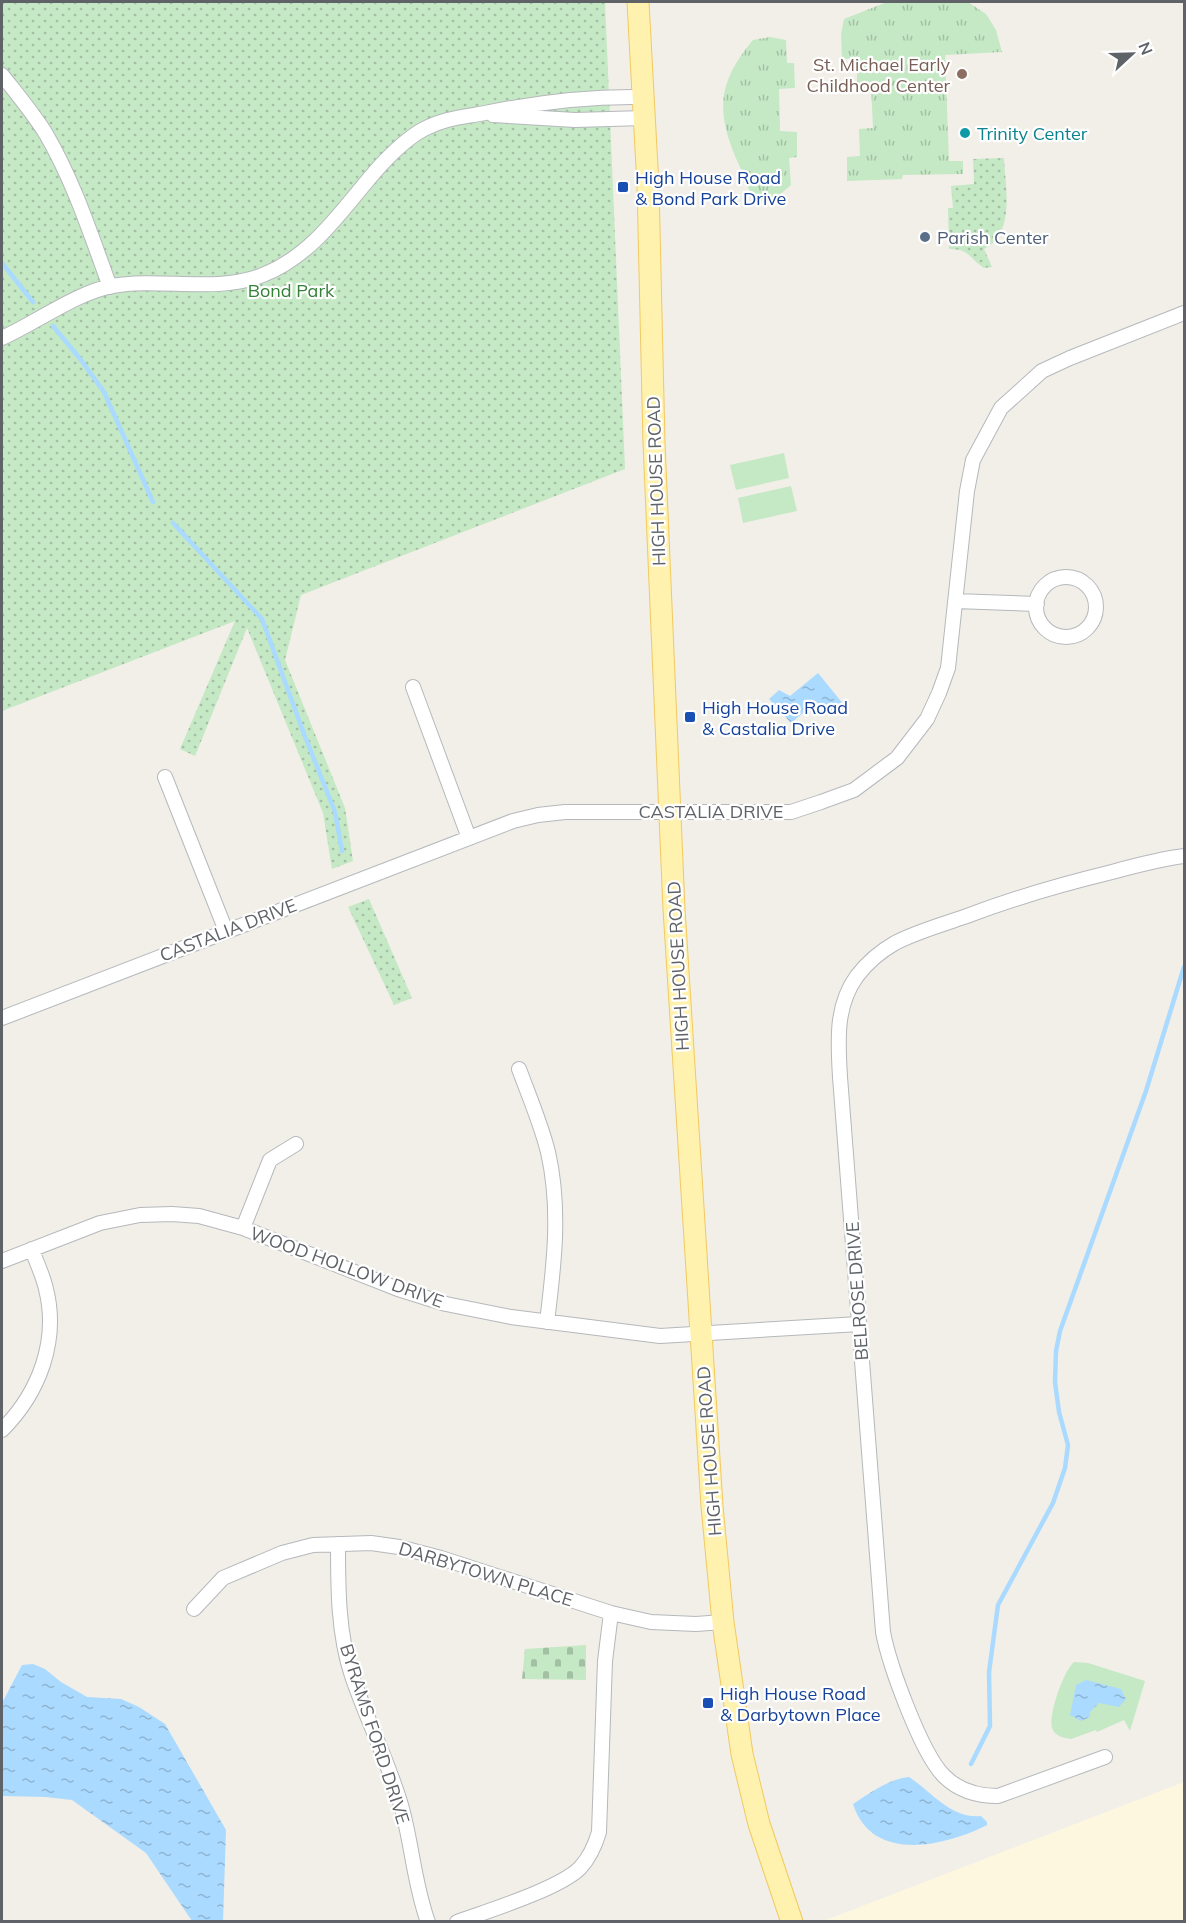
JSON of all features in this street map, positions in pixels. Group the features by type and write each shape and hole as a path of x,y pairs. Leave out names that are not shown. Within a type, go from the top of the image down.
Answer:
{"main road":[{"name":"HIGH HOUSE ROAD","path":"638,2 651,263 654,443 670,812 711,1506 723,1622 742,1754 759,1824 792,1922"}],"street":[{"path":"2,75 44,132 62,164 84,215 110,286"},
{"path":"2,338 67,304 110,286 142,283 224,283 262,276 278,269 304,250 322,232 380,165 405,141 447,118 574,98 643,97"},
{"path":"482,114 574,120 644,118"},
{"name":"CASTALIA DRIVE","path":"2,1018 513,821 565,812 791,812 854,789 897,758 927,719 939,693 948,668 967,491 973,460 1001,408 1042,371 1185,313"},
{"path":"1062,577 1072,578 1081,581 1089,588 1096,606 1095,616 1083,631 1075,636 1065,637 1047,630 1041,623 1036,604 1039,594 1053,580 1062,577"},
{"path":"956,601 1036,604"},
{"path":"413,687 470,838"},
{"path":"165,777 226,931"},
{"name":"BELROSE DRIVE","path":"1105,1757 998,1796 984,1796 956,1786 943,1776 933,1762 918,1732 887,1654 883,1632 838,1043 840,1016 845,996 858,974 872,960 897,942 1001,903 1082,879 1157,860 1185,856"},
{"path":"519,1069 548,1151 555,1198 555,1257 547,1322"},
{"path":"243,1228 270,1161 296,1144"},
{"name":"WOOD HOLLOW DRIVE","path":"2,1261 100,1223 140,1215 199,1216 243,1228 422,1297 477,1311 660,1336 859,1324"},
{"path":"2,1430 29,1397 43,1367 47,1351 49,1314 46,1288 32,1249"},
{"name":"DARBYTOWN PLACE","path":"194,1609 223,1578 254,1564 297,1548 371,1543 399,1546 611,1613 651,1622 696,1624 723,1622"},
{"name":"BYRAMS FORD DRIVE","path":"338,1544 338,1594 346,1654 352,1676 395,1785 428,1922"},
{"path":"457,1922 556,1884 578,1870 591,1853 599,1832 604,1661 611,1613"}],"shaded area":[{"path":"1184,1782 1184,1921 826,1922 826,1920"}],"green space":[{"name":"Bond Park","path":"2,2 605,2 625,469 301,595 285,660 345,808 353,861 332,869 323,813 247,628 195,756 180,749 235,621 2,711"},
{"path":"887,2 968,2 986,14 996,30 1002,52 945,55 949,161 963,161 963,174 903,175 902,179 847,181 847,157 860,156 859,129 873,128 871,84 857,84 857,58 842,59 841,34 844,19"},
{"path":"770,37 786,40 787,63 794,63 795,88 779,89 780,131 797,132 797,157 789,158 791,185 771,202 758,202 749,190 731,147 726,130 724,100 726,85 741,56 753,40"},
{"path":"1004,158 1007,195 1005,221 994,242 984,249 992,267 984,268 965,252 949,249 948,208 953,208 951,186 974,184 973,159"},
{"path":"784,453 789,478 736,490 730,465"},
{"path":"791,486 797,511 743,523 738,498"},
{"path":"369,899 412,998 394,1005 348,907"},
{"path":"586,1645 586,1680 522,1679 525,1649"},
{"path":"1074,1662 1088,1663 1145,1681 1130,1731 1124,1720 1097,1732 1096,1730 1071,1739 1055,1733 1051,1722 1052,1713 1062,1683"}],"water":[{"path":"818,673 844,705 834,714 816,702 791,723 769,699 779,690 790,696"},
{"path":"33,1664 45,1669 61,1682 87,1697 121,1699 139,1707 165,1724 226,1830 223,1921 192,1921 146,1853 72,1800 2,1796 2,1703 22,1665"},
{"path":"1086,1680 1121,1689 1126,1699 1119,1707 1099,1703 1090,1712 1090,1717 1081,1721 1070,1715 1076,1685"},
{"path":"909,1777 951,1809 970,1816 981,1816 987,1825 951,1839 912,1845 893,1843 876,1836 863,1823 853,1804 887,1784"}],"waterway":[{"path":"2,263 33,302"},
{"path":"53,326 104,392 153,502"},
{"path":"173,523 262,619 335,812 342,851"},
{"path":"971,1764 990,1726 989,1672 998,1605 1053,1503 1065,1468 1068,1445 1059,1412 1055,1382 1056,1351 1060,1331 1146,1091 1184,967"}],"place":[{"name":"St. Michael Early Childhood Center","path":"962,74"},
{"name":"Trinity Center","path":"965,133"},
{"name":"High House Road & Bond Park Drive","path":"623,187"},
{"name":"Parish Center","path":"925,237"},
{"name":"High House Road & Castalia Drive","path":"690,717"},
{"name":"High House Road & Darbytown Place","path":"708,1703"}]}
